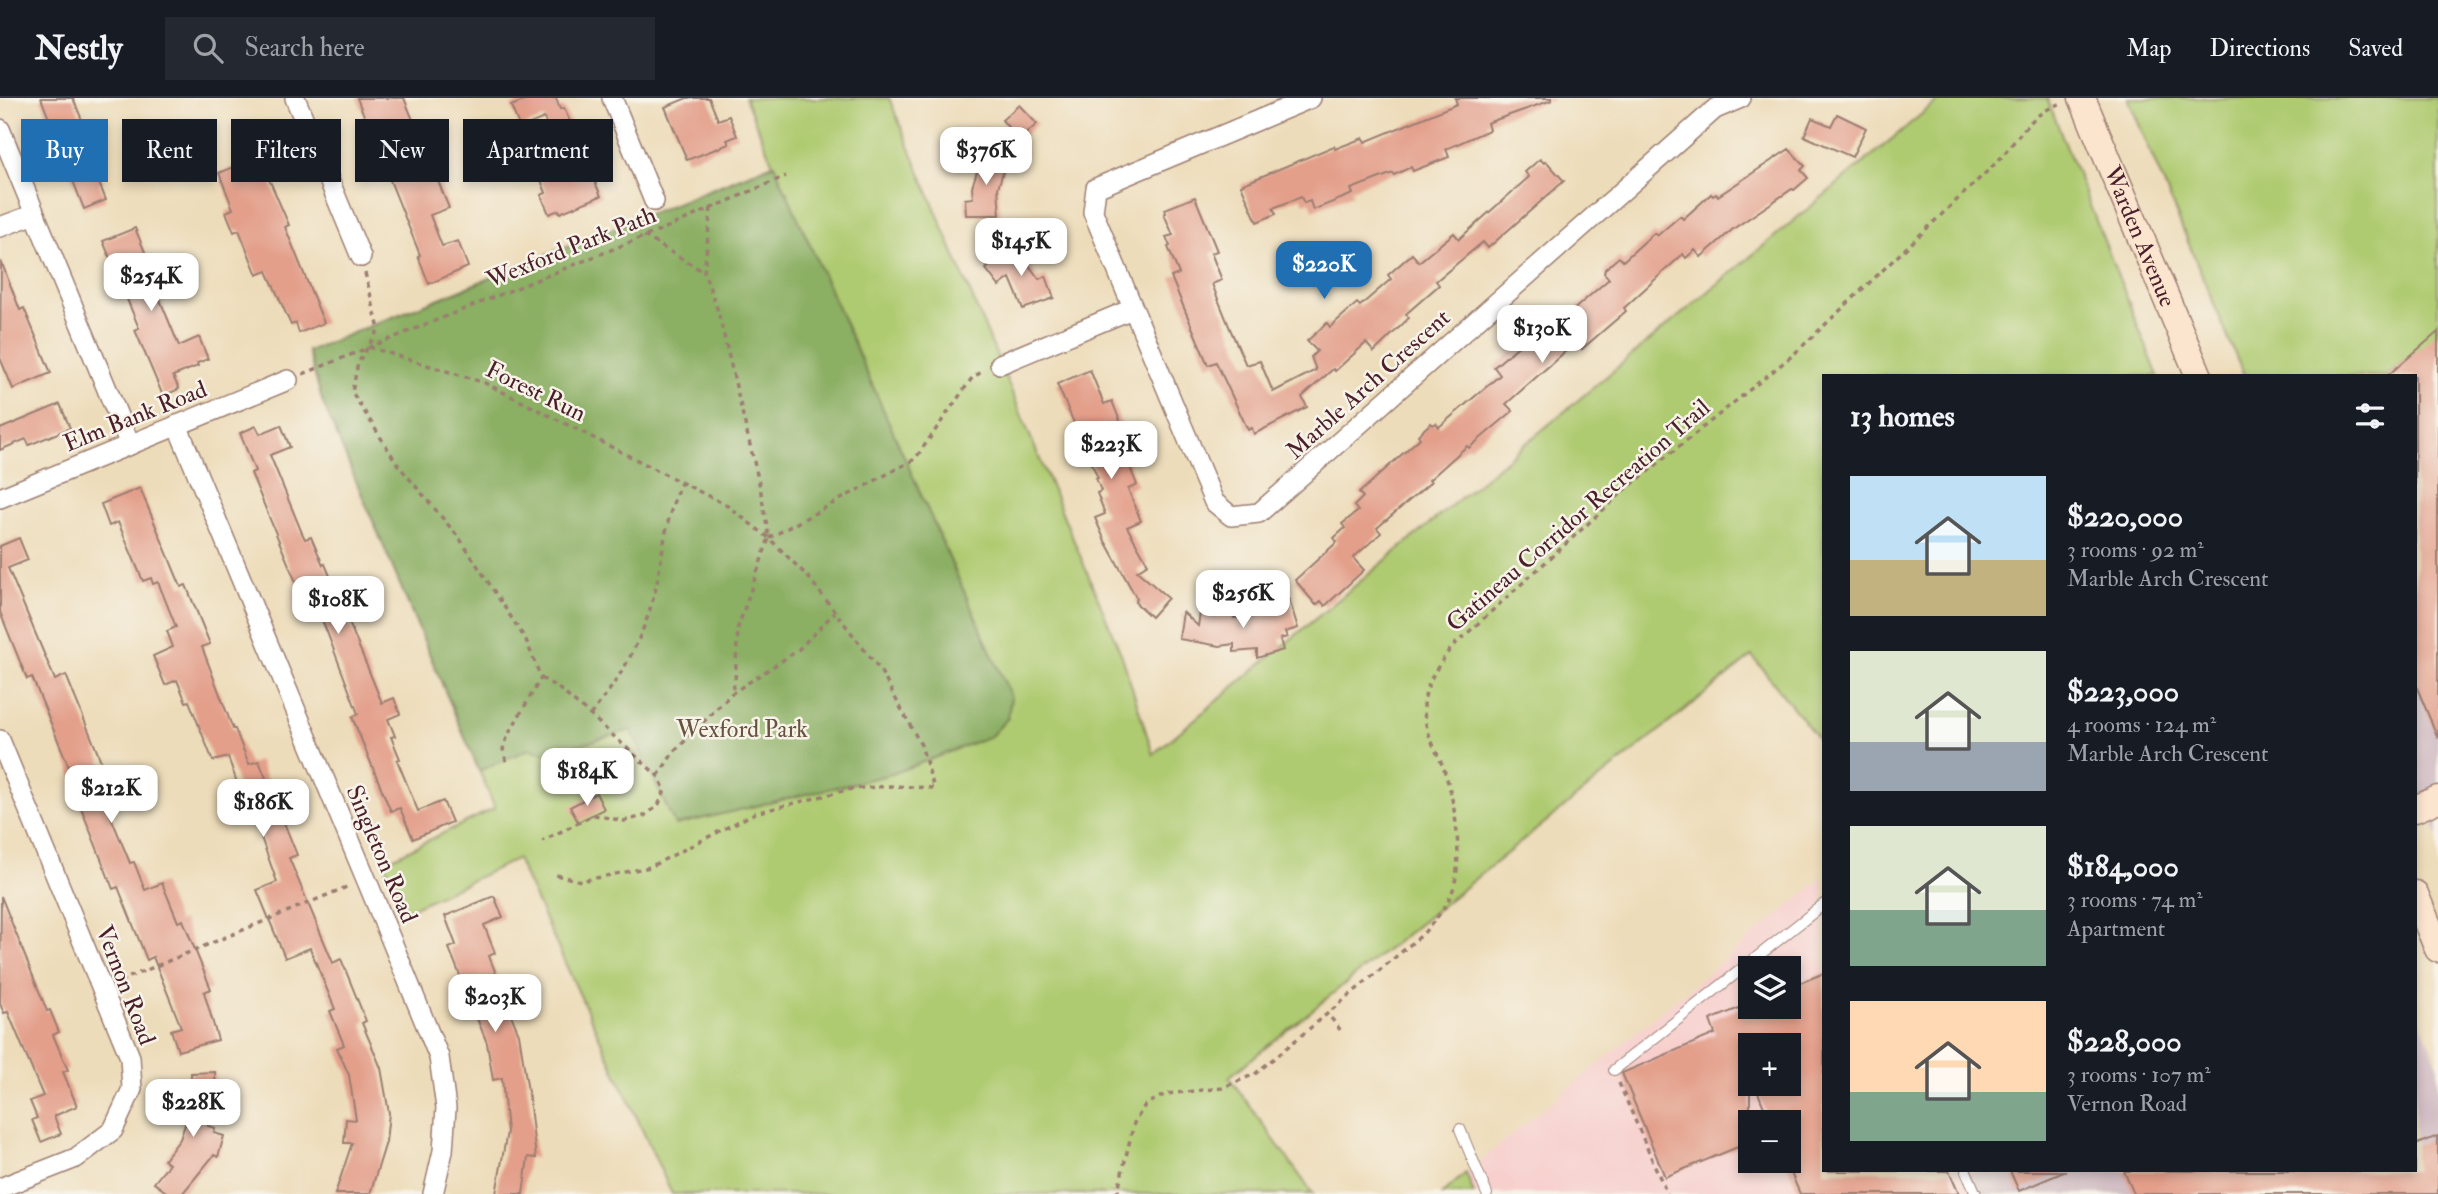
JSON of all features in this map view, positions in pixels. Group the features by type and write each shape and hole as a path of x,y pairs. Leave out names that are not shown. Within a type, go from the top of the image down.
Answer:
{"main road":[{"name":"Warden Avenue","path":"2082,98 2198,374"},
{"path":"2417,808 2438,799"},
{"path":"2417,899 2438,949"}],"street":[{"path":"295,98 361,257"},
{"path":"612,98 654,201"},
{"name":"Marble Arch Crescent","path":"1311,98 1096,188 1093,212 1132,309 1214,502 1231,516 1259,513 1715,109 1741,98"},
{"path":"0,129 130,445"},
{"path":"0,227 35,214"},
{"path":"1000,364 1132,309"},
{"name":"Elm Bank Road","path":"0,498 288,380"},
{"name":"Singleton Road","path":"177,425 439,1057 446,1108 443,1151 433,1194"},
{"name":"Vernon Road","path":"0,740 130,1057 132,1089 113,1130 76,1158 0,1188"}],"lane":[{"path":"1614,1070 1822,906"},
{"path":"1461,1129 1487,1194"},
{"path":"1966,1172 1976,1194"}],"path":[{"name":"Gatineau Corridor Recreation Trail","path":"1117,1194 1134,1123 1145,1105 1166,1094 1222,1088 1255,1074 1423,934 1442,911 1452,893 1457,869 1457,844 1449,785 1424,710 1431,676 1451,649 1625,490 1793,355 1996,163 2027,124 2051,107"},
{"name":"Wexford Park Path","path":"288,380 786,176"},
{"path":"711,208 705,272 718,311 760,487 769,538 738,627 735,681 731,694"},
{"path":"644,236 705,272"},
{"path":"361,257 379,328 358,363 352,392 398,465 460,539 526,640 541,678 557,687 658,776 665,790 658,806 644,816 624,821 594,814 542,841"},
{"name":"Forest Run","path":"369,347 485,383 726,505 769,538 809,578 886,681 921,745 934,788 890,786 851,789 755,813 649,867 581,881 556,875"},
{"path":"769,538 915,459 972,377 979,372"},
{"path":"590,715 627,666 645,630 672,506 681,483"},
{"path":"658,776 673,753 731,694 798,650 835,611"},
{"path":"507,764 503,749 508,735 541,678"},
{"path":"102,989 365,879"},
{"path":"1331,1018 1342,1032"},
{"path":"1614,1070 1667,1194"}],"shaded area":[{"path":"2438,335 2438,838 2417,788 2417,374 2389,374"},
{"path":"1822,879 1822,1172 1967,1172 1976,1194 1474,1194 1466,1173"},
{"path":"2417,1014 2438,1065 2438,1194 1976,1194 1967,1172 2417,1172"}],"green space":[{"path":"745,98 889,98 1122,656 1153,754 1941,98 2047,98 2157,374 1822,374 1822,744 1752,656 1229,1077 1313,1194 672,1194 517,859 406,911 384,862 495,808 323,403 308,351 773,164"},
{"path":"2128,98 2438,98 2438,335 2389,374 2243,374"},
{"name":"Wexford Park","path":"774,164 1011,697 1008,718 991,736 892,774 675,825 631,730 547,754 529,749 479,771 323,403 308,351"},
{"path":"1466,1173 1474,1194 1442,1194"}],"building":[{"path":"41,98 73,98 82,119 49,119"},
{"path":"357,98 404,98 413,119 365,119"},
{"path":"531,98 556,98 560,109 564,108 569,119 516,119 511,106"},
{"path":"687,98 709,98 718,120 729,116 737,136 727,140 729,144 687,160 665,107"},
{"path":"1455,98 1552,100 1487,123 1489,130 1446,149 1449,157 1413,171 1411,167 1351,189 1353,194 1313,210 1310,201 1304,203 1301,197 1273,208 1276,214 1257,222 1241,185 1334,146 1335,149 1363,138 1365,142 1457,104"},
{"path":"1019,105 1037,124 1019,140 1002,120"},
{"path":"1837,114 1866,128 1852,157 1804,136 1812,118 1831,126"},
{"path":"1789,149 1805,166 1801,170 1808,178 1733,229 1701,257 1695,250 1686,258 1683,254 1624,308 1626,311 1582,349 1576,342 1506,404 1513,411 1469,448 1467,446 1429,480 1431,482 1377,528 1381,533 1353,558 1364,570 1325,606 1321,601 1316,605 1295,580 1337,542 1334,538 1345,528 1342,524 1358,511 1354,506 1363,497 1359,493 1420,438 1418,435 1431,423 1436,423 1439,427 1500,375 1494,367 1543,325 1548,332 1609,279 1604,273 1605,269 1619,257 1623,261 1654,233 1657,236 1680,216 1683,219 1711,194 1718,196"},
{"path":"983,152 1007,159 998,188 1000,215 966,215 965,199 973,198 972,187"},
{"path":"1540,159 1544,163 1546,161 1564,181 1488,248 1483,242 1436,281 1439,285 1406,314 1409,318 1374,352 1366,343 1335,371 1333,369 1302,397 1307,407 1254,434 1252,428 1248,430 1216,362 1208,365 1171,277 1179,274 1168,247 1170,246 1166,237 1173,235 1164,214 1165,209 1195,197 1217,251 1211,253 1222,280 1212,284 1246,365 1260,361 1273,392 1316,370 1311,357 1317,351 1307,341 1327,323 1330,327 1357,303 1360,306 1391,279 1388,275 1412,254 1419,262 1454,233 1459,239 1529,177 1525,172"},
{"path":"231,168 231,182 270,182 289,225 285,227 324,323 299,333 296,323 291,325 267,271 257,275 239,230 234,232 226,212 233,209 219,173"},
{"path":"74,182 102,182 99,183 106,200 84,209"},
{"path":"391,182 438,182 449,208 430,215 442,246 458,241 468,267 429,284 418,256 420,255"},
{"path":"542,182 595,182 601,196 560,213 559,210 549,214 541,195 546,193"},
{"path":"135,228 162,293 158,295 179,346 199,337 208,359 173,376 179,389 163,396 135,330 139,328 103,241"},
{"path":"1014,245 1039,279 1046,276 1054,298 1023,309 1010,278 999,286 986,269"},
{"path":"1,261 20,310 24,308 51,373 13,389 0,358"},
{"path":"2438,332 2438,738 2417,688 2417,374 2389,374"},
{"path":"1090,370 1104,404 1112,401 1131,449 1124,452 1137,485 1128,489 1141,521 1127,527 1148,564 1137,571 1168,598 1151,617 1135,602 1137,599 1095,518 1105,514 1097,493 1101,491 1098,478 1057,384"},
{"path":"60,404 70,428 29,445 26,439 0,450 0,429"},
{"path":"281,425 290,447 270,455 305,539 311,537 323,565 325,564 382,703 394,698 400,714 388,719 395,736 391,737 400,759 397,760 418,811 443,801 452,822 413,839 400,808 391,811 389,807 352,717 358,714 327,632 311,594 302,597 251,473 255,471 240,433 256,426 260,434"},
{"path":"140,488 181,587 186,585 210,644 202,647 233,729 249,764 259,761 297,855 289,858 333,963 341,959 366,1021 362,1023 381,1068 389,1113 386,1142 370,1194 335,1194 352,1143 344,1143 346,1119 356,1120 349,1075 337,1048 344,1045 330,1011 335,1009 310,948 285,958 257,890 277,882 245,793 240,791 228,757 213,761 189,701 186,702 177,680 165,685 153,656 173,647 167,631 176,627 158,582 153,584 151,578 143,581 118,522 109,526 101,504"},
{"path":"19,538 28,560 8,568 55,680 66,675 103,766 96,769 111,804 106,805 130,863 134,862 145,890 162,883 178,922 183,920 211,989 204,992 218,1040 178,1051 171,1030 181,1027 153,957 147,960 118,887 113,889 76,795 80,794 32,677 27,679 0,612 0,546"},
{"path":"1289,599 1298,628 1285,632 1287,637 1280,639 1283,650 1257,658 1257,650 1234,652 1234,644 1220,646 1179,639 1183,612 1198,626 1200,613 1234,615 1234,618 1269,615 1266,605"},
{"path":"596,793 604,809 578,822 570,807"},
{"path":"1,896 47,1011 50,1010 59,1032 53,1035 68,1070 63,1072 77,1106 54,1116 61,1134 41,1142 32,1120 37,1118 30,1101 43,1096 8,1012 4,1013 0,1004"},
{"path":"494,896 503,917 484,925 495,953 489,956 502,989 521,997 506,1003 519,1034 536,1158 528,1157 523,1194 496,1194 507,1132 502,1078 493,1080 487,1043 472,1006 466,1008 457,986 463,983 449,948 456,945 445,916"},
{"path":"1822,974 1822,1172 1949,1172 1959,1194 1800,1194 1791,1173 1801,1173 1801,1110 1765,1110 1759,1096 1801,1096 1801,1033 1738,1033 1738,1096 1750,1096 1750,1110 1738,1110 1738,1147 1665,1177 1622,1073 1715,1034 1710,1020 1738,1008 1738,1019 1801,1019 1801,983"},
{"path":"215,1072 216,1099 208,1126 215,1128 214,1133 224,1136 218,1157 214,1155 182,1194 169,1194 154,1183 169,1164 164,1160 180,1139 187,1119 192,1103 191,1073"},
{"path":"2438,1136 2438,1194 2134,1194 2124,1172 2417,1172 2417,1144"},
{"path":"2010,1172 2064,1172 2019,1191"}]}
